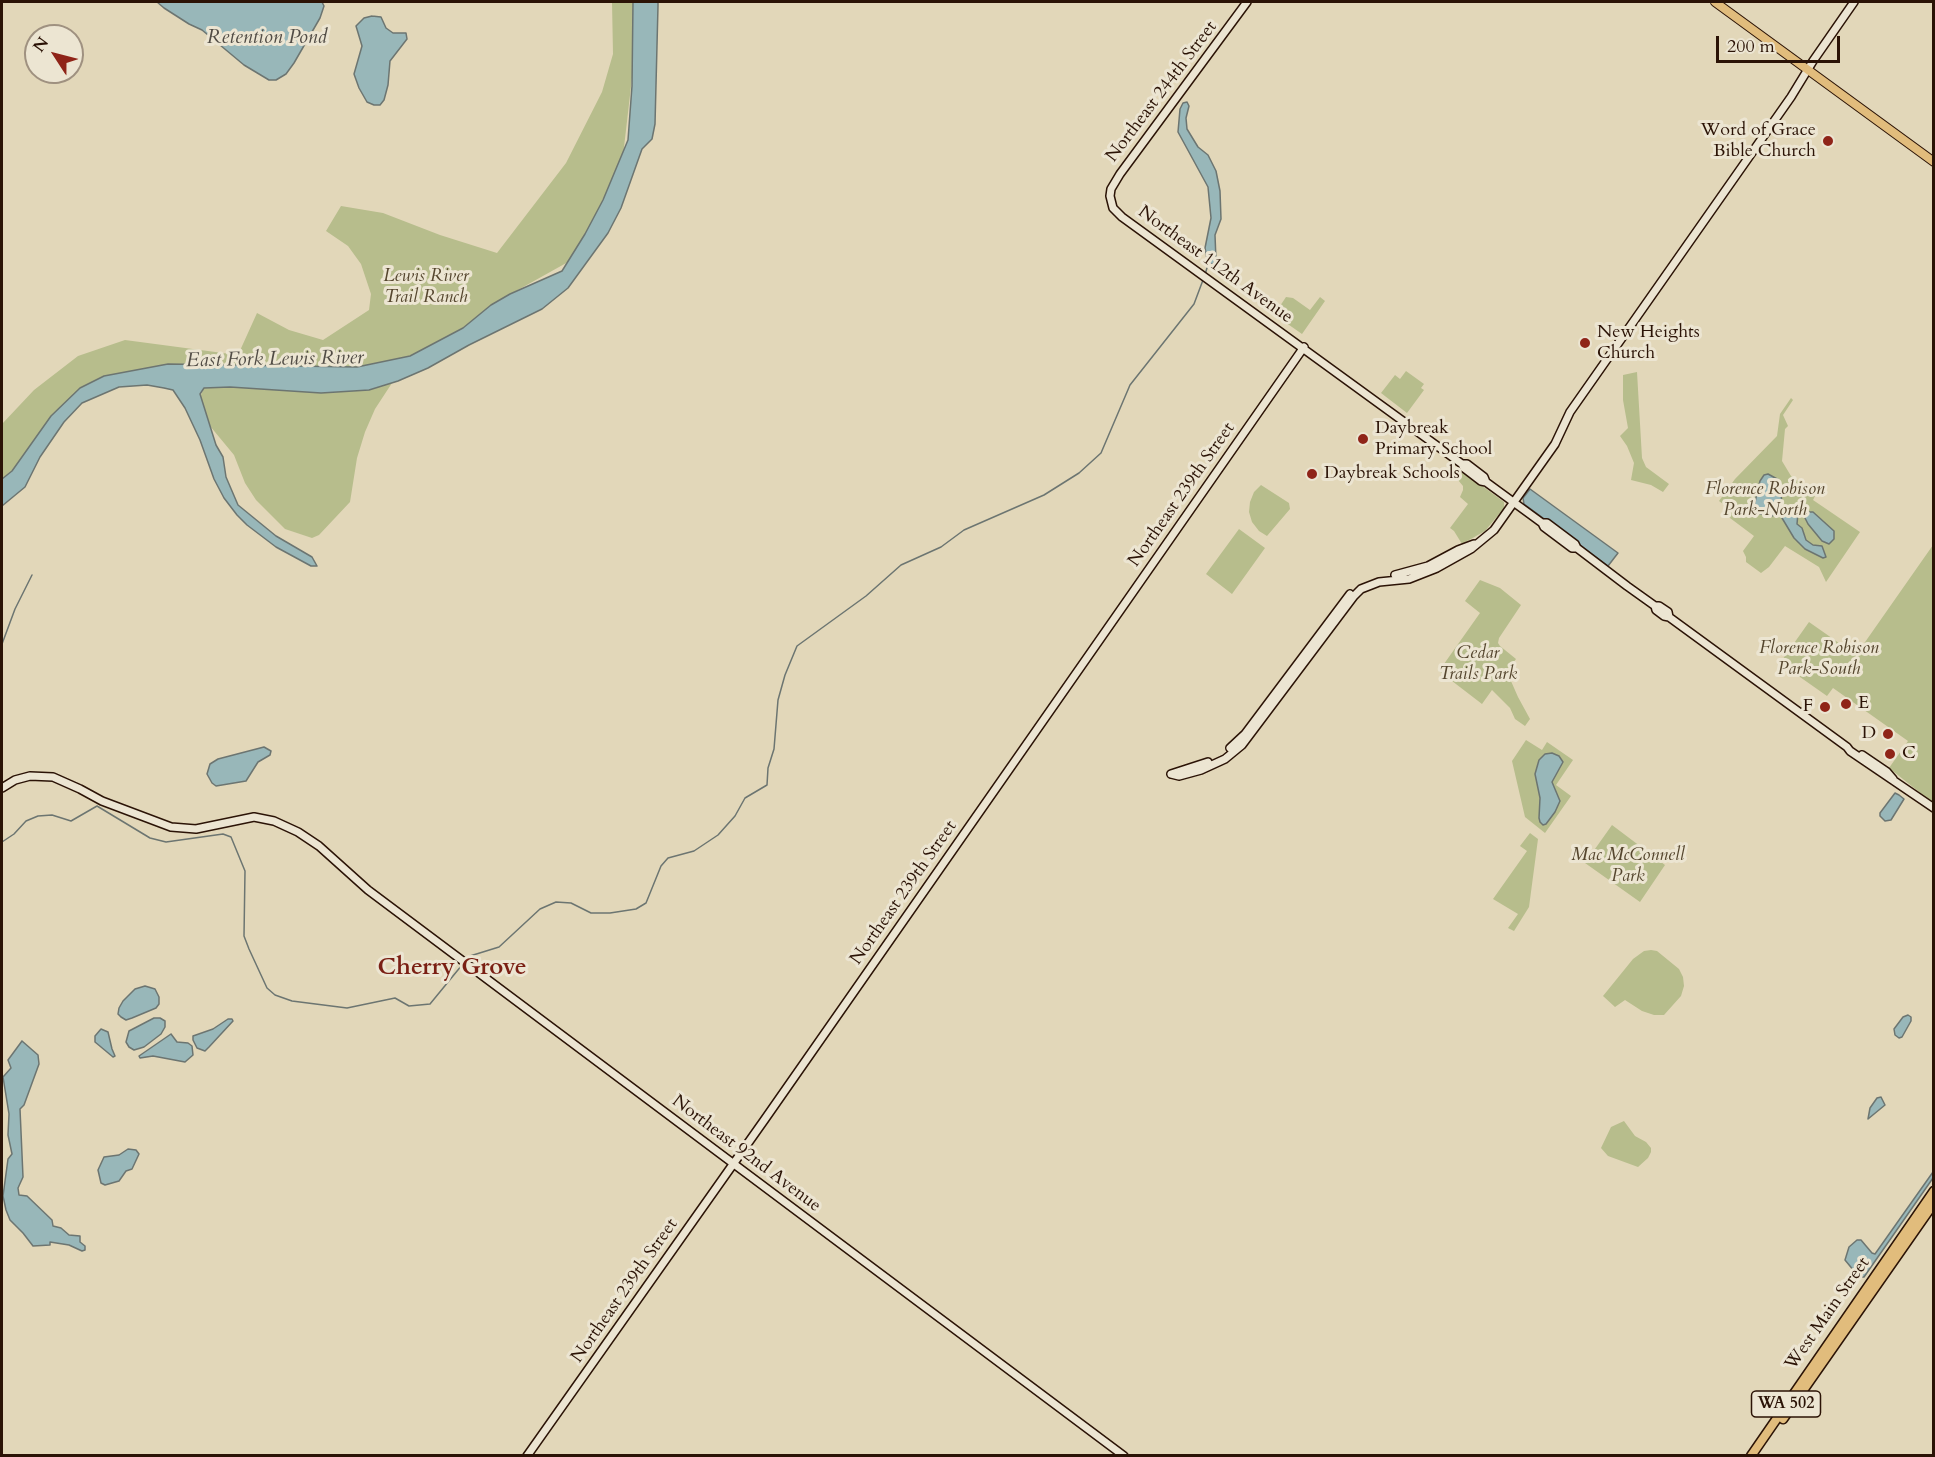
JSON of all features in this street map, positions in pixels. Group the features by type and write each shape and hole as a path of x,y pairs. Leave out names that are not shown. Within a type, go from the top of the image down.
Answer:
{"highway":[{"name":"West Main Street","path":"1750,1455 1934,1191"},
{"name":"West Main Street","path":"1757,1455 1934,1203"}],"main road":[{"path":"1715,2 1934,162"}],"street":[{"name":"Northeast 244th Street","path":"1111,204 1111,189 1120,174 1247,2"},
{"path":"1476,544 1458,550 1423,568 1378,577 1358,586 1238,742 1213,760 1171,774 1179,776 1201,771 1225,759 1242,745 1361,589 1379,582 1415,577 1437,568 1471,549 1494,530 1555,444 1570,412 1785,106 1854,2"},
{"name":"Northeast 112th Avenue","path":"1111,204 1122,217 1462,464 1467,464 1484,477 1486,482 1572,548 1576,548 1654,606 1659,606 1668,612 1669,617 1934,808"},
{"name":"Northeast 239th Street","path":"527,1455 734,1163 1304,347"},
{"name":"Northeast 92nd Avenue","path":"2,788 15,780 30,776 53,777 74,785 102,801 183,829 204,828 246,818 264,818 285,825 311,840 351,877 1124,1455"}],"green space":[{"name":"Lewis River Trail Ranch","path":"612,2 633,2 633,69 623,156 599,214 568,262 491,305 463,328 410,356 357,367 168,364 85,395 2,486 2,424 34,390 78,356 125,340 238,355 257,313 289,330 323,340 369,310 371,294 361,264 348,246 326,231 341,206 383,213 440,235 497,253 566,163 602,92 613,54"},
{"path":"1286,297 1293,298 1310,310 1320,297 1325,301 1302,334 1272,313 1276,308 1278,309"},
{"path":"1406,371 1424,384 1421,388 1424,390 1407,413 1381,393 1395,375 1400,379"},
{"path":"1637,372 1642,458 1646,467 1669,484 1663,492 1651,485 1631,480 1634,463 1620,436 1628,428 1623,400 1623,375"},
{"path":"392,383 375,409 365,432 357,458 350,502 319,535 312,538 285,529 256,500 245,483 234,455 210,426 200,397 204,388 230,387 321,393 369,390"},
{"name":"Florence Robison Park-North","path":"1791,398 1793,400 1783,415 1788,426 1785,429 1782,461 1791,476 1816,494 1813,500 1860,532 1826,582 1819,567 1785,546 1769,567 1761,573 1746,562 1743,551 1754,536 1726,515 1730,509 1719,501 1735,479 1777,436 1780,414"},
{"path":"1462,471 1504,502 1504,508 1485,531 1462,544 1450,528 1468,504 1460,497 1463,486 1458,480"},
{"path":"1261,485 1289,503 1290,509 1267,536 1259,531 1252,522 1249,512 1254,492"},
{"path":"1239,529 1265,548 1232,594 1206,574"},
{"name":"Florence Robison Park-South","path":"1933,545 1934,803 1889,768 1908,741 1833,688 1827,696 1780,663 1809,622 1856,655"},
{"name":"Cedar Trails Park","path":"1480,580 1500,588 1521,605 1498,643 1516,659 1507,672 1530,719 1525,726 1515,719 1510,708 1492,690 1482,704 1439,671 1480,613 1465,601"},
{"path":"1526,740 1542,750 1547,742 1573,760 1556,785 1571,796 1545,833 1525,817 1512,761"},
{"name":"Mac McConnell Park","path":"1612,825 1665,865 1640,902 1585,863"},
{"path":"1530,833 1538,839 1529,907 1514,931 1508,928 1518,914 1493,899 1527,851 1520,846"},
{"path":"1644,951 1657,951 1679,969 1684,986 1681,996 1664,1015 1642,1011 1625,1000 1615,1007 1603,996 1633,959"},
{"path":"1624,1121 1635,1136 1651,1148 1648,1158 1638,1167 1608,1156 1601,1148 1611,1127"}],"water":[{"name":"Retention Pond","path":"157,2 322,2 324,6 320,18 286,74 276,80 269,80 244,65 202,30"},
{"path":"633,2 658,2 655,124 652,139 642,149 621,208 608,233 568,288 542,309 428,368 369,390 321,393 230,387 204,388 200,394 216,445 223,457 226,477 238,505 276,536 312,557 317,566 311,566 276,547 237,515 224,498 214,479 185,408 173,390 164,388 147,385 119,387 82,403 64,422 40,457 25,487 2,506 2,479 12,471 51,416 80,388 104,376 168,364 357,367 410,356 463,328 491,305 510,294 562,271 603,200 628,140 632,86"},
{"path":"381,17 386,28 393,33 406,33 407,39 390,61 388,85 384,100 380,105 367,102 354,74 362,46 356,26 364,18"},
{"path":"1187,102 1189,106 1186,118 1187,129 1198,147 1208,155 1216,171 1220,191 1221,219 1215,235 1216,260 1213,264 1208,264 1205,248 1211,218 1208,187 1178,132 1180,109 1183,103"},
{"path":"1768,474 1779,480 1782,502 1781,512 1772,516 1760,514 1754,506 1760,481 1764,475"},
{"path":"1530,489 1618,553 1608,566 1524,504 1523,498"},
{"path":"1791,509 1798,513 1797,524 1802,528 1806,540 1813,545 1822,546 1826,557 1823,558 1805,549 1794,538 1782,518 1785,512"},
{"path":"1813,512 1834,531 1834,539 1829,544 1822,541 1808,524 1804,516"},
{"path":"264,747 271,751 270,755 258,762 246,781 216,786 212,783 207,774 210,764 218,759"},
{"path":"1552,753 1559,756 1563,762 1552,782 1560,801 1555,812 1543,825 1539,818 1540,798 1535,774 1539,760 1545,754"},
{"path":"1895,793 1904,799 1891,820 1885,821 1880,813"},
{"path":"145,986 155,989 159,997 159,1004 156,1008 126,1020 121,1017 118,1014 123,1001 135,989"},
{"path":"1908,1015 1911,1021 1902,1037 1899,1038 1895,1035 1894,1029 1903,1017"},
{"path":"154,1018 165,1021 161,1034 144,1047 134,1050 129,1047 126,1042 129,1031"},
{"path":"228,1019 233,1021 205,1051 197,1048 193,1036 213,1029"},
{"path":"101,1029 108,1032 115,1056 113,1057 95,1042 95,1036"},
{"path":"171,1034 177,1042 188,1043 192,1046 193,1055 185,1062 153,1056 140,1058 139,1056"},
{"path":"22,1041 38,1055 39,1064 24,1105 20,1109 23,1177 18,1188 19,1195 27,1196 52,1220 53,1226 61,1228 69,1235 80,1236 80,1242 85,1246 85,1250 82,1251 69,1245 50,1242 50,1245 33,1246 10,1220 6,1210 3,1196 8,1159 12,1154 3,1077 11,1068 8,1060"},
{"path":"1881,1097 1885,1105 1868,1119 1870,1108 1877,1098"},
{"path":"128,1149 136,1150 139,1154 132,1169 126,1171 119,1181 105,1185 101,1183 98,1170 104,1157 119,1155"},
{"path":"1933,1172 1933,1178 1864,1277 1859,1277 1845,1260 1849,1247 1857,1240 1861,1240 1875,1254"}],"waterway":[{"path":"1205,275 1208,264"},
{"path":"465,961 470,956 499,947 540,909 556,902 571,903 591,913 636,909 646,903 661,866 668,858 694,851 718,835 735,816 745,798 767,785 768,768 774,749 778,700 797,646 866,596 901,565 941,547 964,530 1044,495 1079,473 1101,453 1130,385 1194,304 1203,280"},
{"path":"2,644 15,609 32,575"},
{"path":"2,842 14,834 26,821 38,816 52,815 71,821 97,806 150,838 166,842 223,834 231,837 245,871 244,936 267,988 275,995 292,1001 347,1008 395,998 409,1006 430,1004 462,965"}],"place":[{"name":"Word of Grace Bible Church","path":"1828,141"},
{"name":"New Heights Church","path":"1585,343"},
{"name":"Daybreak Primary School","path":"1363,439"},
{"name":"Daybreak Schools","path":"1312,474"},
{"name":"E","path":"1846,704"},
{"name":"F","path":"1825,707"},
{"name":"D","path":"1888,734"},
{"name":"C","path":"1890,754"}],"district":[{"name":"Cherry Grove","path":"452,968"}],"water label":[{"name":"East Fork Lewis River","path":"275,360"}]}
